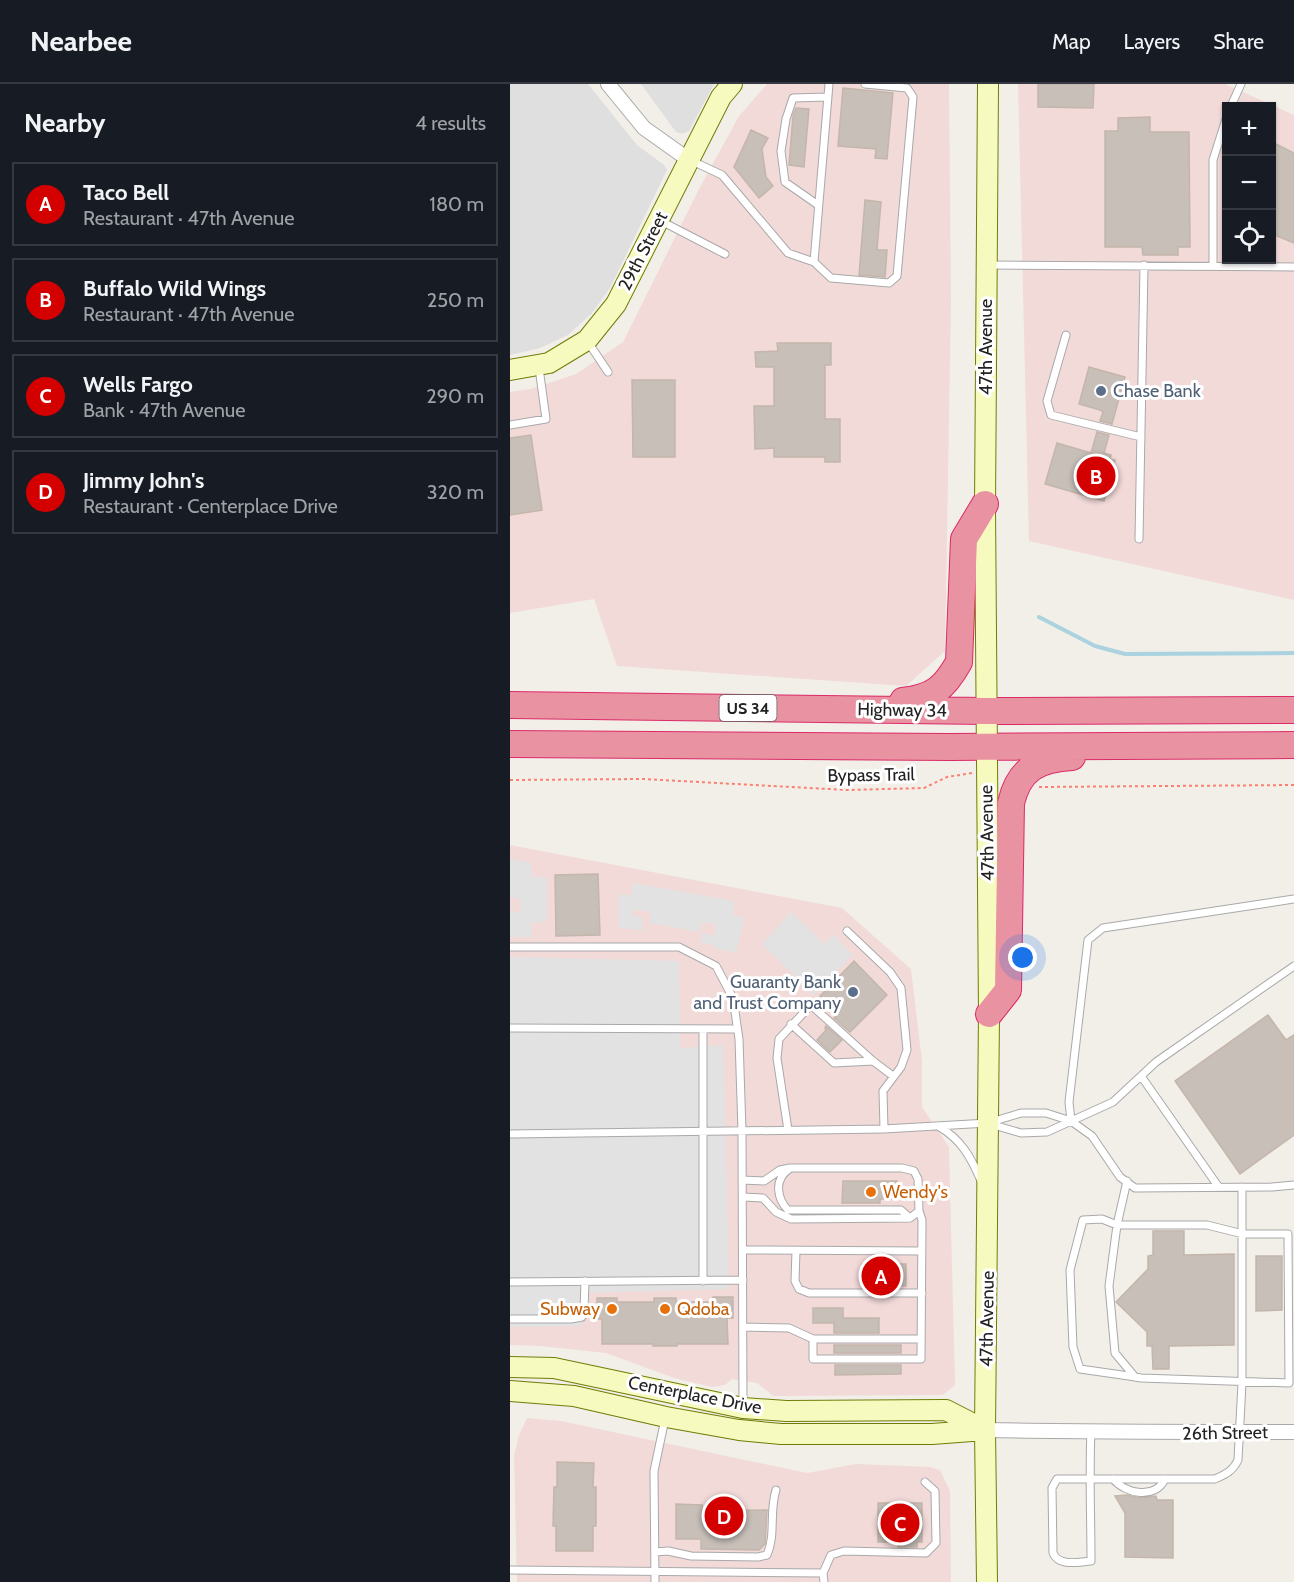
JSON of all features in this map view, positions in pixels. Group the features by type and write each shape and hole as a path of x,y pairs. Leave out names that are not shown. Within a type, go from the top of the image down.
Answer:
{"highway":[{"path":"784,709 904,701 923,698 937,691 959,662 964,539 985,504"},
{"name":"Highway 34","path":"510,705 986,711 1294,710"},
{"name":"Highway 34","path":"510,744 986,759 1294,745"},
{"path":"989,1014 1008,990 1011,803 1013,791 1022,775 1035,765 1051,759 1255,745"}],"main road":[{"name":"29th Street","path":"510,370 549,363 587,340 616,304 721,97 732,84"},
{"name":"47th Avenue","path":"987,1582 985,1430 989,1014 985,504 988,84"},
{"name":"Centerplace Drive","path":"510,1367 554,1368 743,1408 786,1411 946,1410 985,1430"},
{"name":"Centerplace Drive","path":"510,1391 574,1396 666,1417 739,1430 781,1434 932,1434 985,1430"}],"street":[{"path":"608,84 644,128 689,160"},
{"name":"Centerplace Drive","path":"985,1430 1091,1430"},
{"name":"26th Street","path":"1091,1430 1156,1433 1294,1432"}],"lane":[{"path":"814,262 828,84"},
{"path":"689,160 722,175 788,253 814,262 831,278 889,282 897,276 913,97 907,88 865,84"},
{"path":"1233,102 1241,84"},
{"path":"818,205 785,182 781,151 786,119 793,98 827,97"},
{"path":"1213,266 1213,160 1222,134"},
{"path":"659,220 725,254"},
{"path":"987,265 1294,267"},
{"path":"1139,539 1144,265"},
{"path":"1065,335 1047,401 1051,415 1141,437"},
{"path":"587,340 608,372"},
{"path":"510,425 546,419 538,365"},
{"path":"1071,1121 1069,1101 1088,940 1103,928 1294,899"},
{"path":"848,931 890,972 901,988 907,1050 901,1067 883,1091 884,1129"},
{"path":"510,947 679,947 716,966 734,998 742,1131 743,1408"},
{"path":"988,1123 1021,1133 1047,1132 1113,1102 1156,1062 1294,966"},
{"path":"788,1130 777,1059 779,1039 811,1005 893,1076"},
{"path":"791,1024 834,1063 873,1061"},
{"path":"510,1028 737,1029"},
{"path":"703,1029 703,1281"},
{"path":"1141,1076 1218,1186"},
{"path":"510,1134 884,1129 988,1123 1021,1113 1046,1113 1071,1121 1092,1136 1120,1177 1135,1188 1294,1185"},
{"path":"938,1126 952,1134 973,1160 988,1199"},
{"path":"742,1180 764,1181 780,1170 790,1168 902,1168 914,1171 918,1179 919,1211 922,1220 921,1359 813,1359 813,1339"},
{"path":"790,1168 782,1175 779,1187 780,1202 788,1210 901,1210 910,1218"},
{"path":"1127,1181 1117,1225 1109,1286 1115,1353 1135,1377"},
{"path":"1091,1430 1090,1478 1091,1561 1060,1562 1055,1559 1053,1553 1053,1482 1057,1479 1090,1478 1215,1479 1228,1474 1235,1467 1238,1460 1242,1383 1242,1187"},
{"path":"743,1197 763,1198 776,1212 791,1219 910,1218 919,1211"},
{"path":"1102,1219 1117,1225 1207,1225 1243,1234 1291,1234 1291,1383 1242,1383 1135,1377 1080,1369 1072,1347 1070,1270 1083,1220 1102,1219"},
{"path":"743,1250 922,1251"},
{"path":"796,1251 795,1281 799,1289 809,1293 922,1293"},
{"path":"510,1282 743,1280"},
{"path":"510,1320 582,1317 585,1281"},
{"path":"743,1327 789,1328 813,1339 921,1339"},
{"path":"655,1582 654,1471 666,1417"},
{"path":"1113,1479 1125,1490 1154,1491 1162,1485 1165,1479"},
{"path":"824,1582 823,1573 831,1555 844,1551 926,1553 936,1543 935,1491 925,1482"},
{"path":"655,1552 668,1551 691,1556 758,1557 767,1555 771,1547 772,1500 776,1490"},
{"path":"510,1570 823,1573"}],"path":[{"name":"Bypass Trail","path":"510,780 643,779 847,790 924,788 986,759"},
{"path":"1022,775 1040,788 1294,785"}],"shaded area":[{"path":"510,84 588,84 637,145 664,165 667,170 610,288 592,313 568,335 540,348 510,355"},
{"path":"641,84 714,84 689,131 682,134 676,132"},
{"path":"767,84 949,84 951,301 945,651 906,686 617,666 594,599 510,613 510,392 531,389 576,374 623,342 698,191 739,116"},
{"path":"1018,84 1225,84 1265,102 1222,102 1222,264 1276,264 1276,107 1294,115 1294,600 1029,541"},
{"path":"510,845 842,908 911,969 922,1061 922,1107 949,1147 955,1385 943,1395 773,1396 757,1383 732,1379 725,1385 712,1387 674,1378 606,1353 510,1345"},
{"path":"510,859 531,863 532,877 547,877 547,921 531,923 532,937 510,937 510,911 521,912 520,899 510,897"},
{"path":"633,883 734,901 733,916 744,917 736,953 700,942 702,933 715,935 716,924 702,922 700,932 650,923 650,912 635,909 631,916 642,917 643,930 619,928 618,895 631,895"},
{"path":"791,912 824,944 833,935 852,955 814,995 762,944"},
{"path":"510,957 679,961 680,1048 723,1045 729,1289 579,1293 581,1326 510,1327"},
{"path":"527,1418 561,1421 807,1473 856,1464 930,1467 940,1470 950,1491 951,1582 517,1582 514,1456 519,1435"}],"building":[{"path":"1038,84 1094,84 1093,108 1038,107"},
{"path":"843,88 893,93 887,159 875,158 876,149 838,146"},
{"path":"796,108 809,109 804,167 789,165 793,116"},
{"path":"1150,117 1150,132 1189,132 1190,247 1178,247 1178,255 1143,255 1142,247 1105,247 1105,131 1118,131 1118,118"},
{"path":"751,130 768,138 762,149 766,177 773,186 759,198 734,167"},
{"path":"1276,144 1294,153 1294,243 1276,236"},
{"path":"865,200 881,202 877,250 887,250 885,277 859,275"},
{"path":"777,343 831,343 831,365 825,365 825,419 840,419 840,462 825,462 825,457 774,457 774,448 755,449 754,406 774,406 774,367 756,367 755,352 778,351"},
{"path":"1089,367 1125,377 1112,424 1100,421 1103,412 1100,410 1079,404"},
{"path":"632,380 675,380 675,457 633,457"},
{"path":"1097,432 1109,435 1104,453 1111,455 1110,459 1115,460 1104,501 1045,484 1057,443 1091,453"},
{"path":"531,435 542,510 510,515 510,438"},
{"path":"598,874 600,935 556,936 555,875"},
{"path":"854,961 887,995 850,1032 834,1018 838,1015 820,996"},
{"path":"1268,1015 1286,1040 1294,1035 1294,1135 1240,1174 1175,1081"},
{"path":"826,1026 842,1040 830,1052 817,1040 826,1030"},
{"path":"843,1181 897,1181 897,1199 880,1199 880,1203 842,1203"},
{"path":"1153,1231 1184,1231 1184,1255 1234,1254 1234,1345 1169,1346 1169,1369 1153,1369 1152,1346 1147,1346 1147,1332 1116,1302 1148,1269 1148,1256 1153,1255"},
{"path":"1256,1256 1282,1256 1282,1310 1256,1311"},
{"path":"862,1264 906,1264 906,1286 862,1286"},
{"path":"713,1297 733,1297 733,1318 727,1318 728,1344 653,1346 653,1344 602,1344 602,1319 597,1319 597,1298 617,1298 617,1302 654,1302 654,1298 676,1298 676,1302 713,1302"},
{"path":"813,1308 843,1308 843,1318 879,1318 879,1333 834,1333 834,1323 813,1323"},
{"path":"834,1345 901,1345 901,1353 834,1353"},
{"path":"835,1365 901,1365 901,1374 835,1375"},
{"path":"557,1462 594,1463 596,1526 593,1526 593,1551 556,1551 556,1526 553,1526"},
{"path":"1127,1495 1140,1498 1156,1496 1157,1500 1173,1500 1173,1558 1125,1557 1125,1513 1115,1496"},
{"path":"878,1503 922,1503 922,1542 917,1542 917,1547 898,1547 898,1542 878,1542"},
{"path":"676,1504 702,1505 702,1511 767,1510 765,1544 759,1550 701,1549 701,1539 676,1539"}],"waterway":[{"path":"1039,617 1095,646 1125,654 1294,653"}],"place":[{"name":"Chase Bank","path":"1101,391"},
{"name":"Buffalo Wild Wings","path":"1096,476"},
{"name":"Guaranty Bank and Trust Company","path":"853,992"},
{"name":"Wendy's","path":"871,1192"},
{"name":"Taco Bell","path":"881,1276"},
{"name":"Subway","path":"612,1309"},
{"name":"Qdoba","path":"665,1309"},
{"name":"Jimmy John's","path":"724,1516"},
{"name":"Wells Fargo","path":"900,1523"}]}
